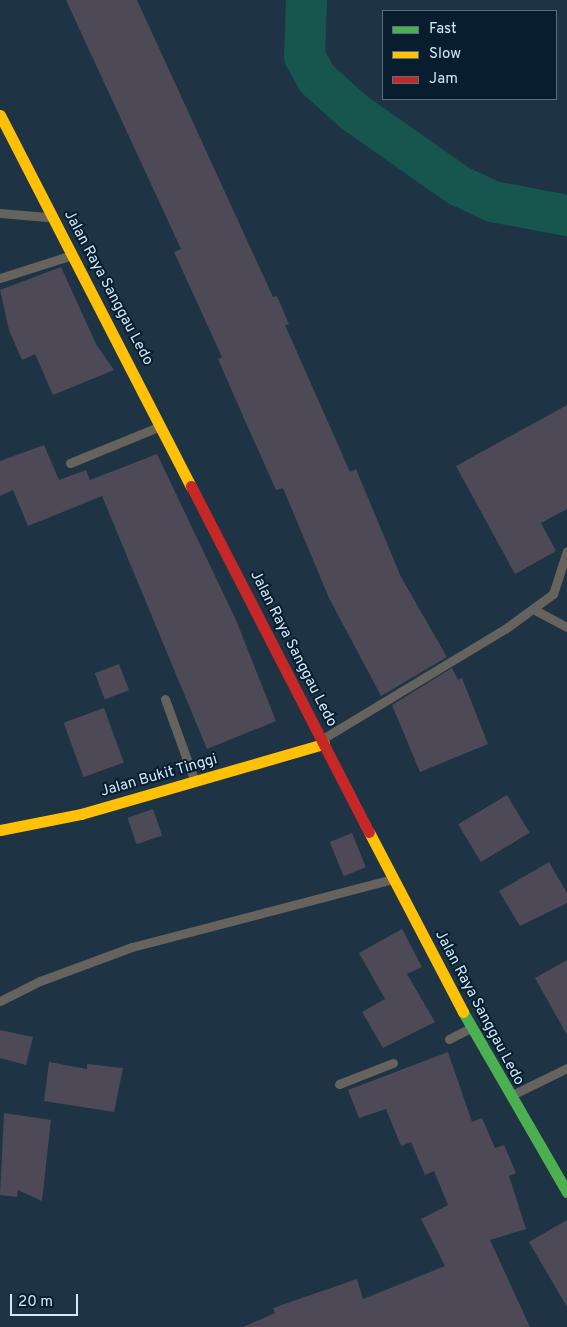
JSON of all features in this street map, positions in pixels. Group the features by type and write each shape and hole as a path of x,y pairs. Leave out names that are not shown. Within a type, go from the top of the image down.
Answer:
{"main road":[{"name":"Jalan Raya Sanggau Ledo","path":"0,115 163,426 471,1028 509,1096 567,1192"},
{"name":"Jalan Bukit Tinggi","path":"0,830 82,814 195,782 323,742"}],"lane":[{"path":"0,213 54,218"},
{"path":"0,278 74,255"},
{"path":"70,462 163,426"},
{"path":"323,742 533,609 553,594 567,551"},
{"path":"533,609 567,627"},
{"path":"165,699 195,782"},
{"path":"0,1001 40,981 132,947 395,879"},
{"path":"449,1039 471,1028"},
{"path":"339,1084 393,1062"},
{"path":"509,1096 567,1068"}],"building":[{"path":"66,0 137,0 273,297 277,296 289,324 285,325 350,472 356,469 401,577 447,657 381,696 329,598 283,488 276,490 218,359 222,357 174,252 181,249"},
{"path":"61,267 96,344 114,370 53,395 35,354 22,360 9,330 0,290"},
{"path":"567,405 567,509 541,523 556,551 515,574 456,466"},
{"path":"44,445 59,480 86,470 90,480 157,454 236,620 276,721 207,749 102,496 28,526 13,490 0,496 0,461"},
{"path":"119,664 129,690 105,699 95,673"},
{"path":"452,668 458,680 462,678 488,744 420,772 392,705"},
{"path":"104,708 124,763 83,777 64,723"},
{"path":"507,795 530,833 481,862 458,824"},
{"path":"153,809 162,835 137,844 127,818"},
{"path":"352,833 366,867 344,876 330,842"},
{"path":"549,862 567,893 567,903 520,926 499,891"},
{"path":"402,929 422,967 407,974 435,1022 383,1048 362,1012 385,999 359,953"},
{"path":"567,960 567,1035 535,978"},
{"path":"0,1030 33,1037 26,1065 0,1058"},
{"path":"448,1052 472,1122 482,1118 495,1148 504,1145 516,1173 509,1176 526,1229 490,1240 530,1327 243,1327 275,1313 273,1308 357,1279 363,1299 445,1266 421,1219 448,1205 434,1171 425,1175 411,1142 401,1146 386,1109 359,1118 348,1090"},
{"path":"49,1062 87,1069 87,1064 123,1068 114,1112 44,1101"},
{"path":"4,1113 51,1120 42,1201 18,1190 17,1197 0,1195"},
{"path":"567,1220 567,1307 529,1242"}],"waterway":[{"path":"306,0 304,56 316,78 354,112 458,185 492,201 567,215"}],"traffic: fast":[{"path":"463,1012 567,1192"}],"traffic: slow":[{"path":"0,115 191,486"},
{"path":"0,830 81,814 324,744"},
{"path":"369,832 463,1012"}],"traffic: jam":[{"path":"191,486 369,832"}]}
